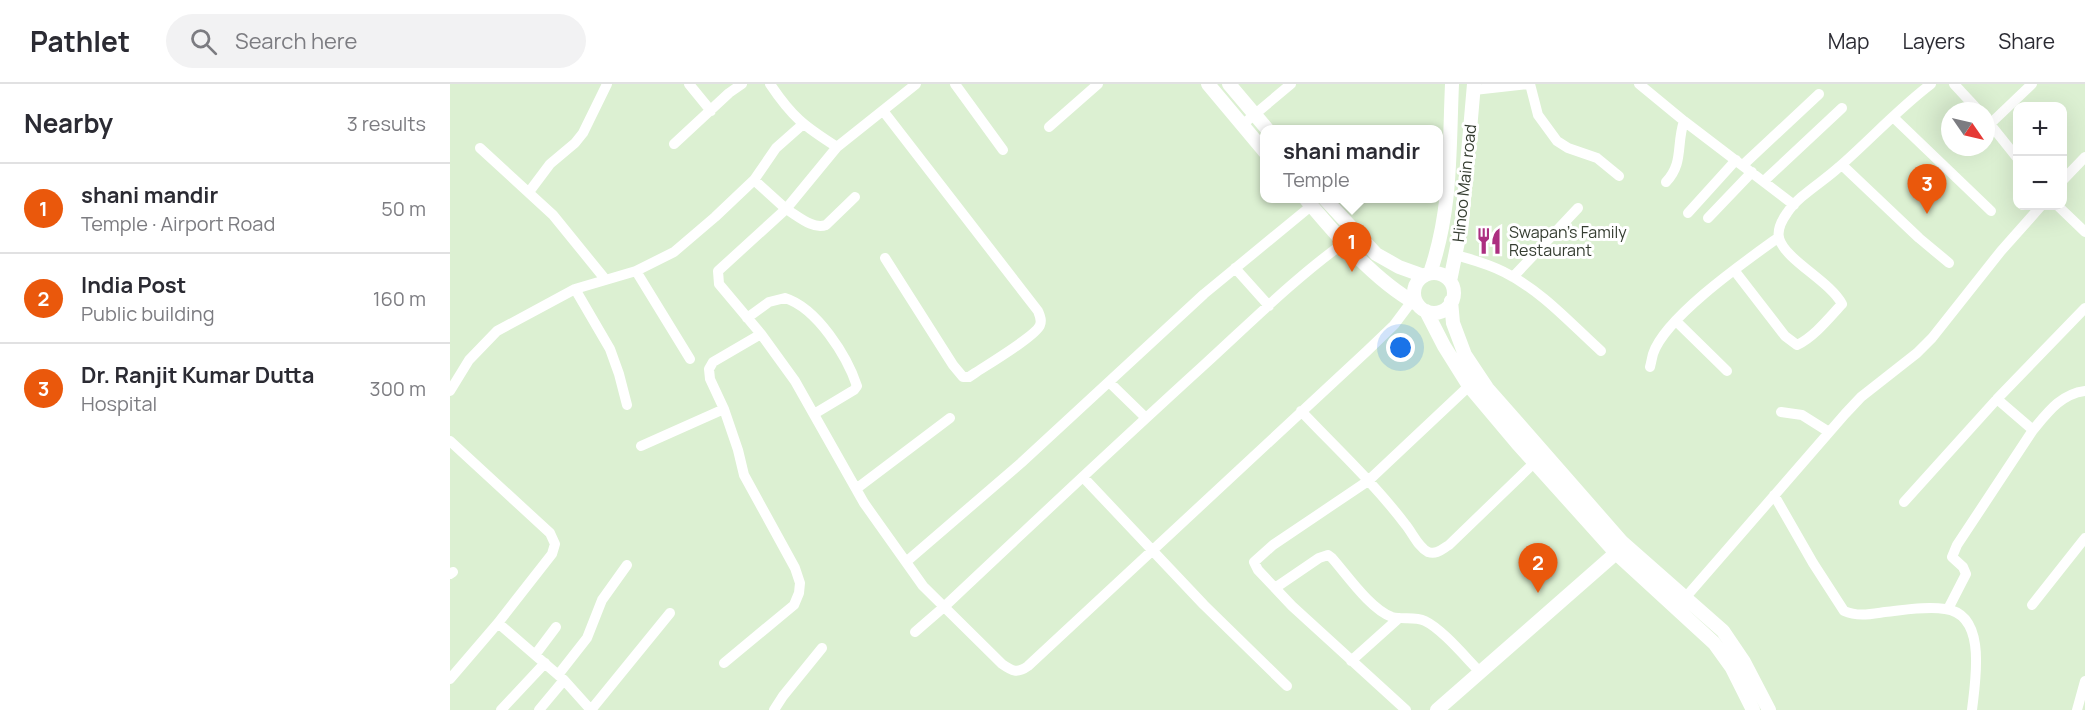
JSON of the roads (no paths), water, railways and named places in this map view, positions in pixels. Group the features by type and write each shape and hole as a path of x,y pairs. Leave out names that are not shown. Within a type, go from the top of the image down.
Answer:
{"main road":[{"path":"1208,84 1260,146"},
{"path":"1230,84 1264,125"},
{"name":"Hinoo Main road","path":"1427,274 1440,245 1446,203 1452,84"},
{"name":"Hinoo Main road","path":"1450,281 1465,191 1474,87"},
{"path":"1309,203 1394,289 1419,306 1438,312 1444,310 1451,301"},
{"path":"1329,203 1376,254 1399,267 1427,274 1441,274 1450,281 1453,291 1451,301 1453,322 1465,355 1486,388 1622,542 1723,632 1744,662 1769,710"},
{"path":"1427,274 1418,281 1414,288 1414,297 1469,386 1616,553 1718,648 1732,668 1754,710"},
{"path":"1437,710 1616,553"}],"street":[{"path":"529,192 550,164 575,143 583,133 607,84"},
{"path":"689,84 711,111"},
{"path":"674,144 729,93 742,84"},
{"path":"770,84 784,105 802,125 837,147"},
{"path":"916,84 884,112 837,147 786,210 718,271 719,284 761,334 795,381 878,525 923,586 1002,664 1014,672 1028,666 1394,325 1419,306"},
{"path":"955,84 1003,150"},
{"path":"1049,127 1098,84"},
{"path":"1242,125 1291,84"},
{"path":"1474,87 1529,84 1538,116 1557,141 1568,148 1597,158 1619,176"},
{"path":"1639,84 1684,122 1794,204"},
{"path":"1734,270 1785,336 1797,345 1803,342 1842,304 1837,294 1795,259 1782,244 1779,237 1782,221 1794,204 1842,165 1931,84"},
{"path":"1954,84 1970,102"},
{"path":"1995,116 2032,84"},
{"path":"1688,213 1743,166 1819,94"},
{"path":"1764,181 1842,108"},
{"path":"884,112 1038,311 1040,326 1029,337 969,377 963,377 885,258"},
{"path":"1893,117 1991,211"},
{"path":"1666,182 1677,169 1679,141 1684,122"},
{"path":"450,392 469,360 497,331 574,289 636,271 674,252 754,180 776,148 802,125"},
{"path":"1995,131 2016,156"},
{"path":"480,148 561,224 605,279"},
{"path":"2067,176 2085,157"},
{"path":"1842,165 1918,238 1949,262"},
{"path":"1708,218 1743,166"},
{"path":"754,180 786,210 821,227 826,225 855,197"},
{"path":"906,562 1021,463 1204,294 1307,203"},
{"path":"1513,277 1578,208"},
{"path":"1685,598 1861,397 1917,353 1932,338 2001,251 2037,210"},
{"path":"2062,210 2085,232"},
{"path":"1650,367 1658,344 1676,321 1714,286 1779,237"},
{"path":"915,632 1269,306 1345,242"},
{"path":"1456,255 1489,265 1513,277 1544,298 1601,351"},
{"path":"1235,268 1269,306"},
{"path":"636,271 690,359"},
{"path":"574,289 610,349 627,405"},
{"path":"747,318 769,302 785,298 804,308 825,329 857,386 814,414"},
{"path":"1904,502 1997,399 2085,308"},
{"path":"1676,321 1726,371"},
{"path":"724,663 794,605 799,593 800,583 795,568 744,475 724,409 710,379 709,369 713,362 761,334"},
{"path":"1109,382 1146,418"},
{"path":"1406,710 1351,661 1254,566 1256,559 1273,545 1368,481 1469,386"},
{"path":"1948,609 1966,573 1952,557 1954,550 2033,430 2056,403 2085,391"},
{"path":"1997,399 2033,430"},
{"path":"641,446 724,409"},
{"path":"1301,411 1368,481 1421,546 1434,553 1449,545 1535,462"},
{"path":"1781,412 1802,415 1829,432"},
{"path":"856,489 950,418"},
{"path":"450,441 550,533 555,544 552,554 498,624 450,679"},
{"path":"1083,477 1204,605 1287,686"},
{"path":"1774,495 1844,611 1856,615 1929,608 1948,609 1965,620 1975,639 1976,662 1972,710"},
{"path":"2032,605 2085,538"},
{"path":"1275,588 1319,558 1328,555 1382,611 1399,618 1417,618 1431,624 1480,672"},
{"path":"539,710 587,638 602,600 627,565"},
{"path":"498,624 545,663 591,710 670,613"},
{"path":"1351,661 1399,618"},
{"path":"535,655 556,627"},
{"path":"774,710 822,648"},
{"path":"501,710 545,663"},
{"path":"2077,710 2085,681"}],"place":[{"name":"Dr. Ranjit Kumar Dutta","path":"1927,214"},
{"name":"Swapan's Family Restaurant","path":"1489,241"},
{"name":"shani mandir","path":"1352,272"},
{"name":"India Post","path":"1538,593"}]}
